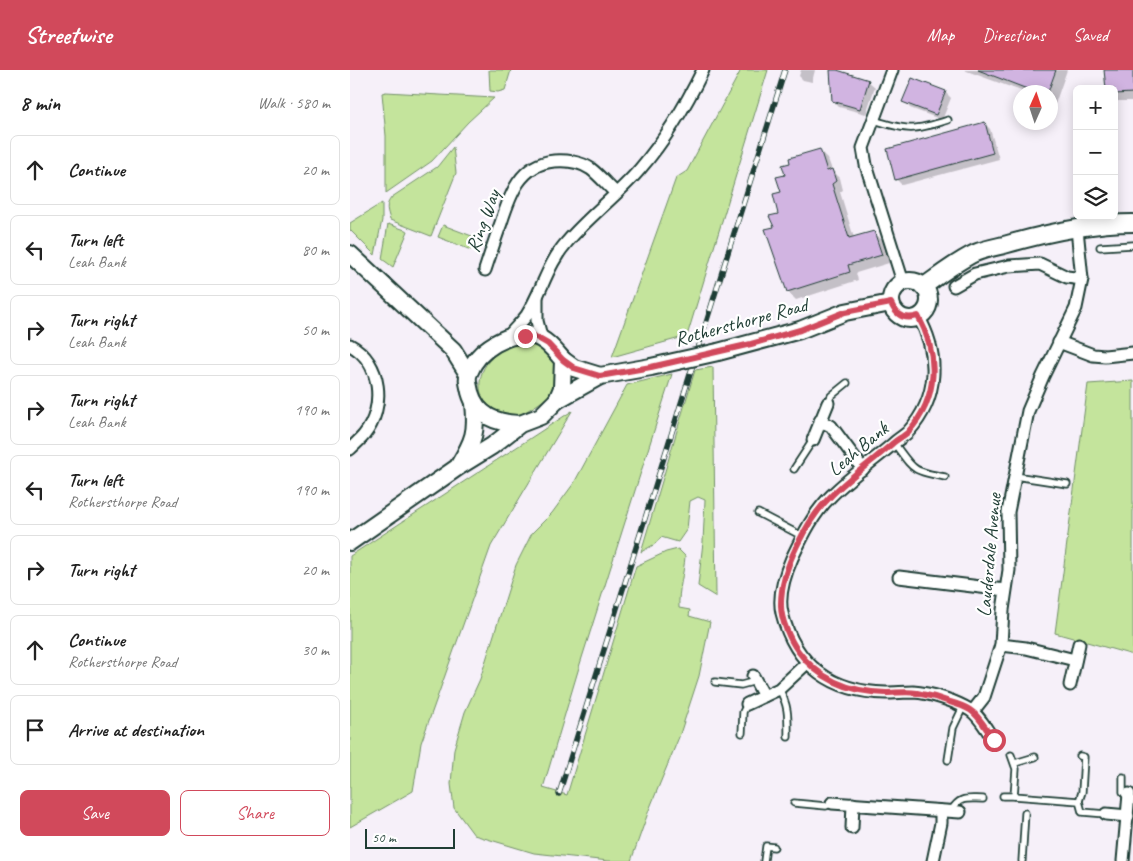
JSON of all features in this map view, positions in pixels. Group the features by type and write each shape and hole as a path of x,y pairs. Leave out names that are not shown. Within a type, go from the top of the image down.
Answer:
{"street":[{"path":"507,338 526,316 547,273 567,242 639,170 665,136 688,100 703,70"},
{"path":"892,70 863,148 866,165 903,282"},
{"name":"Ring Way","path":"485,270 510,194 527,171 536,165 557,160 578,163 590,169 616,194"},
{"path":"923,287 951,267 977,252 1029,238 1076,229 1117,223 1133,223"},
{"name":"Lauderdale Avenue","path":"968,709 984,697 1001,645 1005,590 1009,570 1008,512 1028,412 1076,308 1082,279 1076,229"},
{"path":"352,261 453,350 468,374 468,385 474,403 476,423 472,442 458,467"},
{"path":"954,286 975,274 1009,266 1033,264 1040,264 1067,277 1082,279"},
{"path":"903,282 917,282 923,287 928,297 926,308 918,316 905,318 899,315 891,303 893,291 903,282"},
{"path":"537,295 537,321 542,340"},
{"name":"Rothersthorpe Road","path":"600,376 718,352 800,330 845,312 891,303"},
{"name":"Leah Bank","path":"918,316 931,345 934,364 933,381 924,409 908,432 832,495 815,515 802,536 789,565 780,607 793,644 807,663 826,678 844,687 866,692 915,692 936,697 968,709"},
{"path":"468,374 482,354 499,342 518,335 534,336 554,349 563,360 574,368 600,376"},
{"path":"1059,342 1093,355 1105,356 1133,353"},
{"path":"350,345 366,358 374,373 378,388 377,405 373,419 365,434 350,449"},
{"path":"453,350 482,354"},
{"path":"557,400 562,388 563,360"},
{"path":"350,542 458,467 492,446 520,424 541,416 557,400 600,376"},
{"path":"474,403 492,419 503,423 520,424"},
{"path":"813,440 828,403"},
{"path":"820,421 831,426 862,469"},
{"path":"899,577 1005,590"},
{"path":"1070,685 1079,644"},
{"path":"1001,645 1026,648 1075,660"},
{"path":"747,704 779,689 807,663"},
{"path":"755,678 764,696"},
{"path":"968,709 994,740"},
{"path":"1123,861 1129,797"},
{"path":"832,803 951,812"},
{"path":"852,828 853,804"},
{"path":"933,861 941,823 951,812"},
{"path":"1106,814 1128,816"}],"lane":[{"path":"874,120 900,128 912,129 924,128 948,120"},
{"path":"1100,247 1133,245"},
{"path":"828,403 831,396 847,383"},
{"path":"794,469 813,440"},
{"path":"894,443 911,466 919,472 945,477"},
{"path":"1015,476 1067,484"},
{"path":"758,513 802,536"},
{"path":"715,682 741,685 755,678"},
{"path":"779,689 786,700 788,737"},
{"path":"742,733 743,712 747,704"},
{"path":"948,760 953,728 968,709"},
{"path":"1011,756 1015,762 1016,769 1014,796"},
{"path":"1080,756 1084,757 1082,792 1079,801 1082,812 1106,814"},
{"path":"1015,762 1035,757"},
{"path":"1123,778 1123,792 1129,797"},
{"path":"1003,796 1079,801"},
{"path":"951,812 956,802 965,799 983,799"},
{"path":"794,803 826,806 832,803"},
{"path":"1022,861 1025,813"},
{"path":"764,861 766,846 774,847"}],"green space":[{"path":"489,70 511,70 505,90 498,92 490,91"},
{"path":"741,70 768,70 687,336 612,357 676,178 687,171"},
{"path":"382,93 494,98 468,122 432,161 386,193 386,136"},
{"path":"453,147 456,173 431,236 390,220 387,206 392,197 437,167"},
{"path":"382,203 382,220 375,255 350,230 350,223"},
{"path":"388,224 408,231 393,267 382,259"},
{"path":"443,225 477,238 471,250 438,237"},
{"path":"521,343 537,347 550,356 555,366 555,380 551,393 546,398 517,417 504,415 486,403 481,394 480,379 486,364 492,358 505,348"},
{"path":"713,367 716,597 698,586 705,500 698,497 690,501 687,529 678,542 661,537 655,544 641,552 695,370"},
{"path":"672,374 580,664 543,788 567,795 636,566 666,552 678,549 685,556 679,608 690,610 689,616 710,622 699,676 679,737 649,810 631,861 609,861 534,853 474,835 454,808 451,784 454,749 465,712 480,679 516,565 532,533 552,513 574,483 627,385"},
{"path":"1133,381 1133,655 1055,633 1088,384"},
{"path":"572,411 491,546 421,743 413,791 350,827 350,556"}],"building":[{"path":"830,70 837,70 869,80 860,109 832,101"},
{"path":"978,70 1056,70 1051,85 1017,85"},
{"path":"1104,70 1133,70 1133,93 1118,94 1118,85 1106,85"},
{"path":"912,78 946,91 936,115 902,102"},
{"path":"985,122 993,153 895,180 887,149"},
{"path":"820,149 827,171 832,169 836,181 832,184 849,238 874,231 882,255 848,265 850,272 787,292 765,229 774,227 769,216 778,214 773,194 781,192 776,177 785,175 782,165 790,163 789,158"}],"railway":[{"path":"559,794 785,70"}],"route":[{"path":"525,336 534,336 542,340 574,368 600,376 651,367 751,344 800,330 845,312 891,303 894,310 905,318 918,316 931,345 934,364 933,381 924,409 908,432 832,495 815,515 802,536 789,565 780,607 793,644 807,663 826,678 844,687 866,692 915,692 958,704 972,711 994,740"}]}
